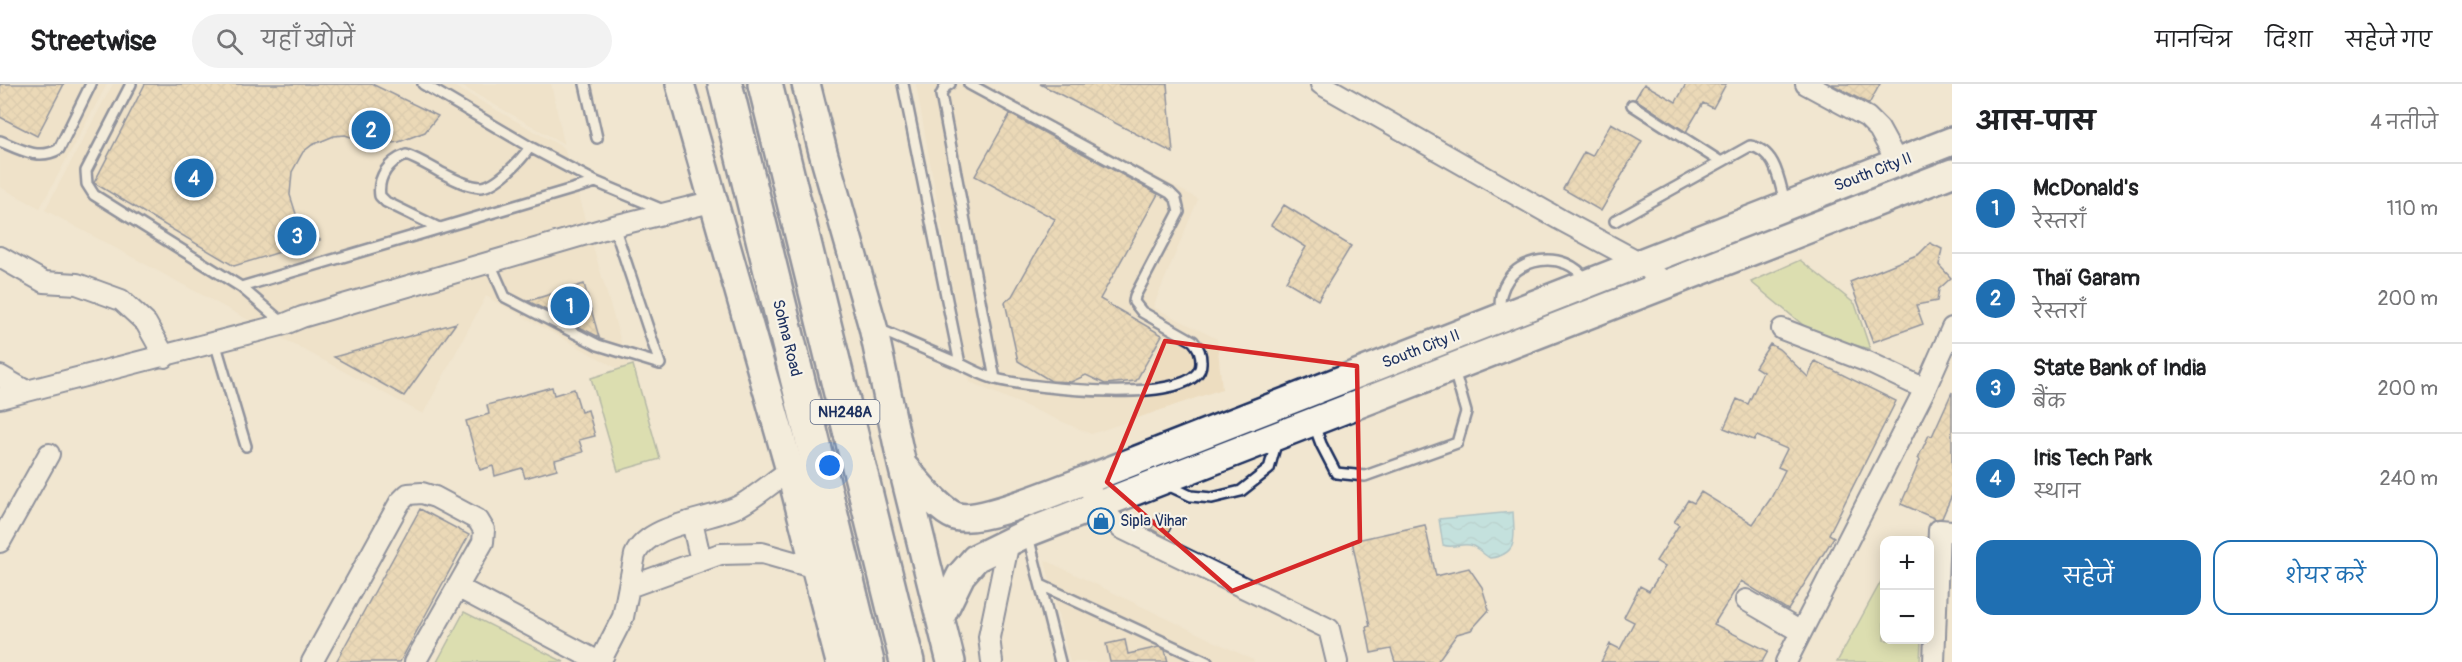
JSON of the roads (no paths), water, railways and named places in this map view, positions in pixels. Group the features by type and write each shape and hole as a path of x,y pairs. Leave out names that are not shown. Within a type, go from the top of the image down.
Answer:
{"highway":[{"name":"Sohna Road","path":"725,84 867,662"},
{"name":"NH248A","path":"765,84 907,662"}],"main road":[{"path":"680,84 790,470 840,662"},
{"path":"806,84 873,327 902,465 951,662"},
{"name":"South City II","path":"902,465 942,508 956,516 975,517 1086,480 1952,141"},
{"name":"South City II","path":"940,618 968,566 987,551 1018,537 1952,173"}],"street":[{"path":"1321,84 1641,263 1668,285"},
{"path":"1806,84 1867,117 1880,129 1897,162"},
{"path":"0,398 285,324 302,317 614,226 715,201"},
{"path":"0,256 44,282 76,284 121,300 146,322 165,357"},
{"path":"1786,662 1924,389 1952,328"},
{"path":"1782,329 1868,362 1924,389"},
{"path":"0,376 26,391"},
{"path":"0,542 49,454"},
{"path":"457,587 599,662 623,616 639,546 648,538 740,506 790,470"},
{"path":"1086,480 1097,505 1121,528 1329,629 1337,662"},
{"path":"312,662 400,502 408,494 422,493 435,497 478,520 484,530 483,542 415,662"},
{"path":"692,522 701,561"},
{"path":"1934,662 1939,530 1952,531"},
{"path":"992,662 989,637 1018,537"},
{"path":"629,587 720,554 762,553 815,568"},
{"path":"1746,600 1801,632"}],"lane":[{"path":"0,141 28,153 52,153 59,149 90,84"},
{"path":"130,84 86,171 87,184 94,195 241,287 285,324"},
{"path":"423,84 530,147 596,182 668,212"},
{"path":"585,84 597,138"},
{"path":"903,84 960,364"},
{"path":"950,84 945,87 941,95 995,379"},
{"path":"873,327 995,379 1073,390 1154,389 1191,381 1201,368 1199,348 1193,341 1142,312 1134,302 1179,212 1176,199 1160,187 969,84"},
{"path":"1632,105 1722,162"},
{"path":"1615,221 1750,146 1757,147 1771,158 1786,205"},
{"path":"439,228 386,202 380,196 380,183 395,159 406,155 450,177 481,187 489,185 506,172 521,159 530,147"},
{"path":"241,287 596,182"},
{"path":"490,263 505,297 598,345 660,364 614,226"},
{"path":"1501,318 1502,291 1509,278 1520,268 1535,262 1549,258 1573,265 1589,284"},
{"path":"215,342 246,447"},
{"path":"1313,422 1336,473 1365,476 1457,443 1466,412 1464,396 1454,367"},
{"path":"1158,481 1191,496 1212,498 1241,491 1269,469 1278,435"},
{"path":"1018,537 1041,585 1060,662"},
{"path":"1041,585 1207,662"}],"water":[{"path":"1513,512 1513,542 1511,548 1500,556 1490,558 1469,545 1443,545 1439,519"}],"place":[{"name":"Thaï Garam","path":"371,130"},
{"name":"Iris Tech Park","path":"194,178"},
{"name":"State Bank of India","path":"297,236"},
{"name":"McDonald's","path":"570,306"},
{"name":"Sipla Vihar","path":"1101,521"}]}
